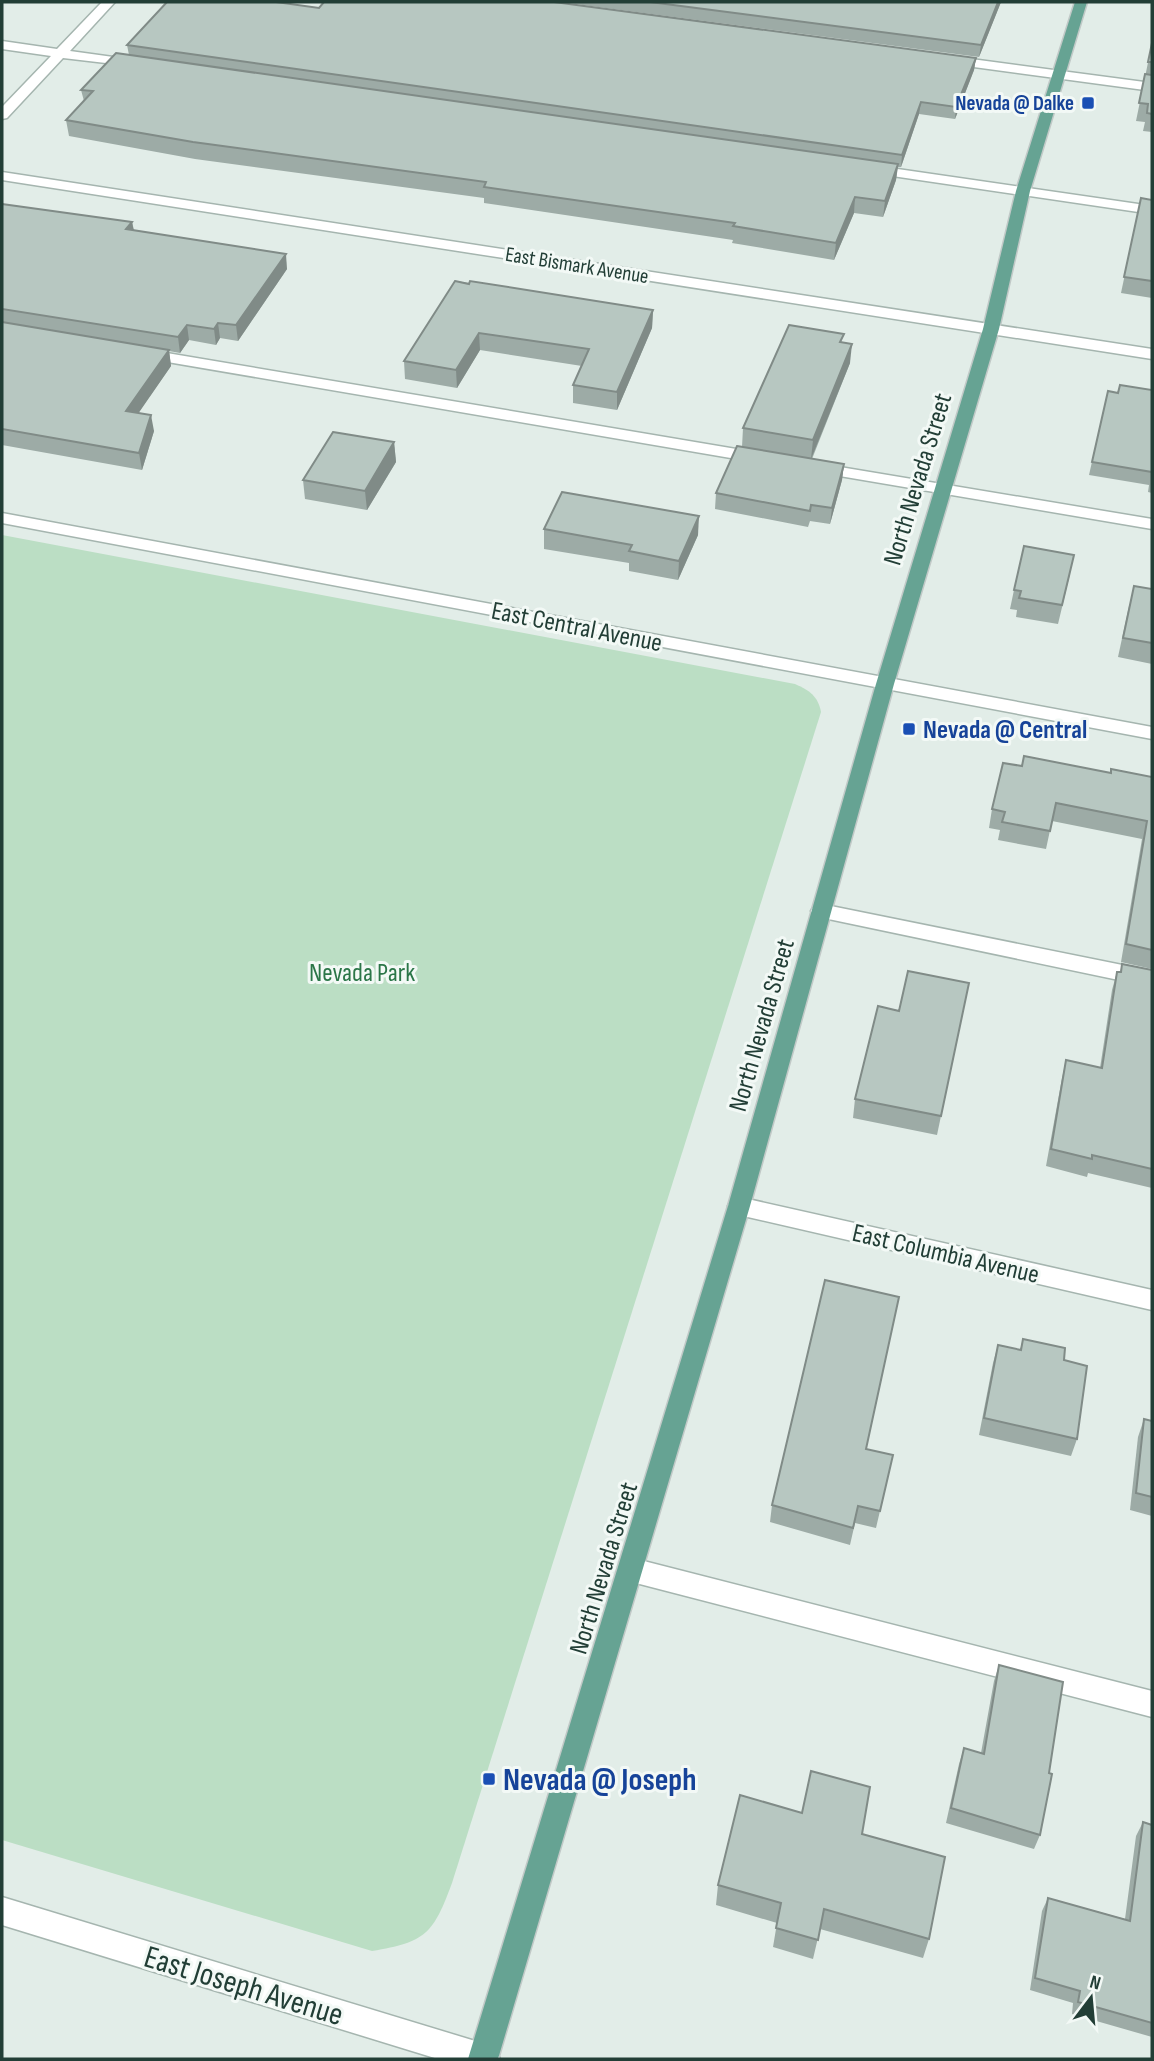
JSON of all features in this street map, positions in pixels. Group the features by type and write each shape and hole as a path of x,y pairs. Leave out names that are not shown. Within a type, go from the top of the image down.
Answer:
{"main road":[{"name":"North Nevada Street","path":"484,2059 739,1206 885,684 991,329 1023,191 1081,2"}],"street":[{"path":"2,115 109,2"},
{"path":"2,46 156,67"},
{"path":"932,58 1152,87"},
{"path":"860,168 1152,209"},
{"name":"East Bismark Avenue","path":"2,176 1152,354"},
{"path":"125,351 1152,524"},
{"name":"East Central Avenue","path":"2,518 1152,733"},
{"path":"821,911 1152,979"},
{"name":"East Columbia Avenue","path":"739,1206 1152,1300"},
{"path":"632,1570 1152,1704"},
{"name":"East Joseph Avenue","path":"2,1911 484,2059"}],"green space":[{"name":"Nevada Park","path":"2,535 795,684 812,694 820,706 821,712 452,1883 433,1925 425,1933 405,1944 372,1951 2,1840"}],"building":[{"path":"167,2 276,2 319,8 324,2 554,2 976,58 956,107 921,102 902,155 127,45"},
{"path":"650,2 998,2 981,45"},
{"path":"1152,43 1152,62 1148,62"},
{"path":"116,53 898,164 885,201 855,197 836,243 733,226 735,223 484,187 486,182 193,142 66,120 93,91 81,90"},
{"path":"1145,74 1152,75 1152,114 1147,113 1148,104 1139,103"},
{"path":"1141,198 1152,200 1152,281 1124,277"},
{"path":"2,204 132,222 126,229 286,254 236,325 218,323 214,329 187,325 178,337 2,309"},
{"path":"455,281 469,284 470,281 653,310 617,392 573,385 589,349 479,333 456,370 404,361"},
{"path":"2,322 169,350 126,411 151,415 139,453 2,429"},
{"path":"789,325 844,334 840,342 852,344 813,440 743,428"},
{"path":"1120,385 1152,390 1152,472 1092,462 1108,391 1118,393"},
{"path":"333,432 394,442 365,491 303,480"},
{"path":"737,446 844,464 832,508 811,505 810,511 716,493"},
{"path":"562,492 699,516 679,561 629,551 632,545 544,529"},
{"path":"1024,546 1074,555 1062,605 1019,598 1021,591 1014,590"},
{"path":"1134,586 1152,589 1152,643 1123,638"},
{"path":"1024,756 1111,773 1111,769 1152,777 1152,950 1126,944 1147,821 1056,803 1050,831 1002,822 1005,812 992,809 1003,763 1022,766"},
{"path":"1122,964 1152,970 1152,1169 1051,1149 1066,1060 1102,1068 1117,972 1121,972"},
{"path":"908,971 969,983 941,1116 855,1099 878,1006 899,1011"},
{"path":"825,1280 899,1297 866,1449 893,1455 880,1511 858,1506 853,1528 772,1505"},
{"path":"1023,1339 1065,1348 1064,1360 1087,1366 1077,1439 984,1418 998,1345 1021,1350"},
{"path":"1144,1419 1152,1421 1152,1497 1136,1493"},
{"path":"999,1665 1063,1682 1049,1773 1052,1774 1040,1835 951,1808 964,1748 984,1754"},
{"path":"811,1771 870,1787 862,1834 945,1857 929,1939 824,1909 818,1940 776,1928 781,1903 718,1885 740,1795 802,1813"},
{"path":"1143,1822 1152,1825 1152,2023 1078,2002 1080,1991 1035,1978 1048,1898 1130,1921"}],"place":[{"name":"Nevada @ Dalke","path":"1088,103"},
{"name":"Nevada @ Central","path":"909,729"},
{"name":"Nevada @ Joseph","path":"489,1779"}]}
